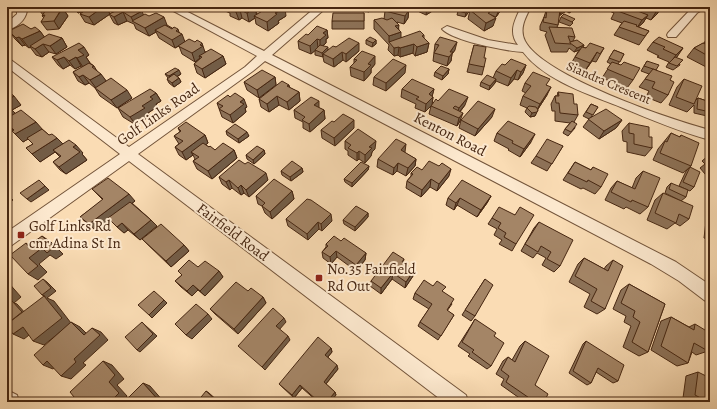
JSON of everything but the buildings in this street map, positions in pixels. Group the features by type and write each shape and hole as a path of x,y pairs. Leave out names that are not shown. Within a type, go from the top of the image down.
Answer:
{"street":[{"path":"7,27 22,15 22,12 15,7"},
{"name":"Kenton Road","path":"171,7 656,259 698,284 710,295"},
{"name":"Golf Links Road","path":"7,240 130,154 265,56 322,7"},
{"name":"Siandra Crescent","path":"526,7 519,18 517,25 520,36 531,56 552,72 578,86 683,128 710,135"},
{"path":"672,35 689,16 702,7"},
{"path":"447,29 467,37 502,46 526,49"},
{"name":"Fairfield Road","path":"7,62 458,402"},
{"path":"7,399 10,402"}],"place":[{"name":"Golf Links Rd cnr Adina St In","path":"21,235"},
{"name":"No.35 Fairfield Rd Out","path":"319,278"}]}
